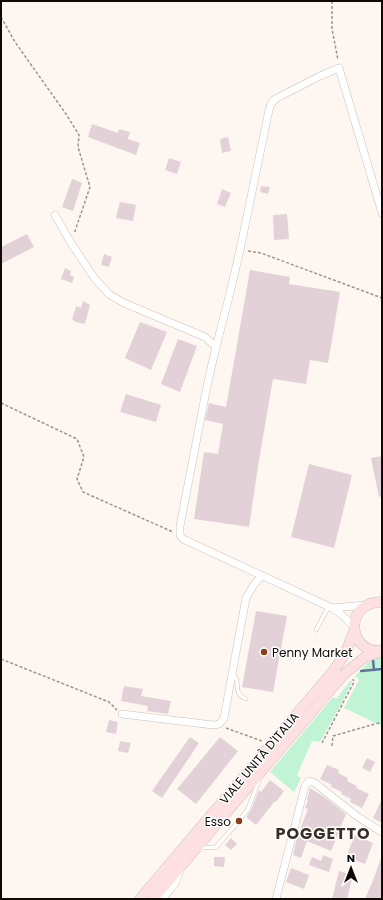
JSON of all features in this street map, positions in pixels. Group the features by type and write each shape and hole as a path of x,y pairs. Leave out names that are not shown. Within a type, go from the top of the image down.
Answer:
{"main road":[{"name":"VIALE UNITÀ D'ITALIA","path":"140,899 335,669 346,652 354,629 357,614 361,609 377,602"},
{"name":"VIALE UNITÀ D'ITALIA","path":"354,629 357,638 368,649 382,651"},
{"name":"VIALE UNITÀ D'ITALIA","path":"153,899 344,675 365,657 382,651"}],"street":[{"path":"354,629 341,614 330,607 186,541 180,535 180,526 216,346 240,250 269,110 275,99 339,68 382,213"},
{"path":"55,215 71,243 95,279 110,296 205,337 216,346"},
{"path":"122,714 213,725 219,724 224,718 246,598 261,576"},
{"path":"330,607 377,602"},
{"path":"276,899 305,786 309,781 315,783 358,817 382,832"},
{"path":"162,899 175,884 182,864"}],"lane":[{"path":"316,630 330,607"},
{"path":"232,675 236,678 238,692 246,699"},
{"path":"196,848 216,847 239,821 248,809 264,768"}],"path":[{"path":"332,1 332,29 339,68"},
{"path":"1,17 15,42 79,135 78,147 90,187 71,243"},
{"path":"240,250 261,253 382,298"},
{"path":"1,403 77,439 84,457 76,479 83,492 180,535"},
{"path":"1,659 109,702 122,714"},
{"path":"322,743 354,682 354,680 350,680"},
{"path":"332,746 333,736 382,722"},
{"path":"219,724 227,729 271,744"}],"green space":[{"path":"382,656 382,726 344,708 359,680 355,676 373,658"},
{"path":"351,680 352,682 340,706 320,742 312,741 297,775 301,778 294,792 270,772 333,697 336,699"}],"building":[{"path":"92,124 118,133 119,129 130,132 128,139 140,143 136,155 88,137"},
{"path":"228,137 231,151 222,153 220,139"},
{"path":"169,158 181,162 177,174 165,170"},
{"path":"72,179 82,183 73,211 62,207"},
{"path":"261,186 270,187 268,194 260,192"},
{"path":"222,189 231,193 225,207 217,204"},
{"path":"120,202 136,205 133,221 116,218"},
{"path":"287,214 289,239 274,240 273,215"},
{"path":"27,234 34,247 1,264 1,247"},
{"path":"104,254 112,257 109,267 101,265"},
{"path":"65,268 71,271 70,275 74,277 72,283 61,279"},
{"path":"250,270 290,277 289,284 340,292 328,363 310,360 306,384 273,379 249,527 194,519 204,452 218,454 223,424 205,420 209,403 226,407"},
{"path":"83,301 90,305 85,324 72,320 76,306 81,308"},
{"path":"140,322 167,332 151,370 125,358"},
{"path":"178,339 197,346 180,392 161,384"},
{"path":"126,394 161,405 156,422 120,412"},
{"path":"382,456 382,496 379,497 371,458"},
{"path":"309,464 352,475 334,548 291,537"},
{"name":"Penny Market","path":"256,611 287,616 273,692 242,687"},
{"path":"124,686 143,689 141,696 171,701 168,714 147,711 148,706 121,701"},
{"path":"109,720 118,722 116,734 106,732"},
{"path":"190,737 199,743 162,798 152,791"},
{"path":"220,737 238,751 196,804 177,789"},
{"path":"120,741 131,743 128,753 118,751"},
{"path":"367,758 375,762 370,772 362,768"},
{"path":"327,765 339,770 338,773 348,778 347,781 357,786 356,788 369,794 362,808 350,802 351,799 341,794 342,792 331,787 332,785 320,779"},
{"path":"270,780 284,791 256,825 246,817 251,810 259,790 261,792"},
{"path":"310,788 326,798 346,814 331,851 307,841 301,858 293,855 297,837 308,809 305,808"},
{"path":"382,799 382,823 373,818"},
{"path":"355,835 373,843 365,864 346,857"},
{"path":"231,838 237,844 231,850 225,845"},
{"path":"323,855 333,859 329,872 309,865 312,857 321,861"},
{"path":"214,857 225,857 224,867 214,866"},
{"path":"381,858 382,894 380,899 365,899 374,878"},
{"path":"291,868 309,875 304,889 286,882"},
{"path":"339,871 353,875 347,899 332,899"}],"waterway":[{"path":"373,660 374,670"},
{"path":"361,671 382,669"}],"place":[{"name":"Penny Market","path":"264,652"},
{"name":"Esso","path":"239,821"}],"district":[{"name":"POGGETTO","path":"323,833"}]}
